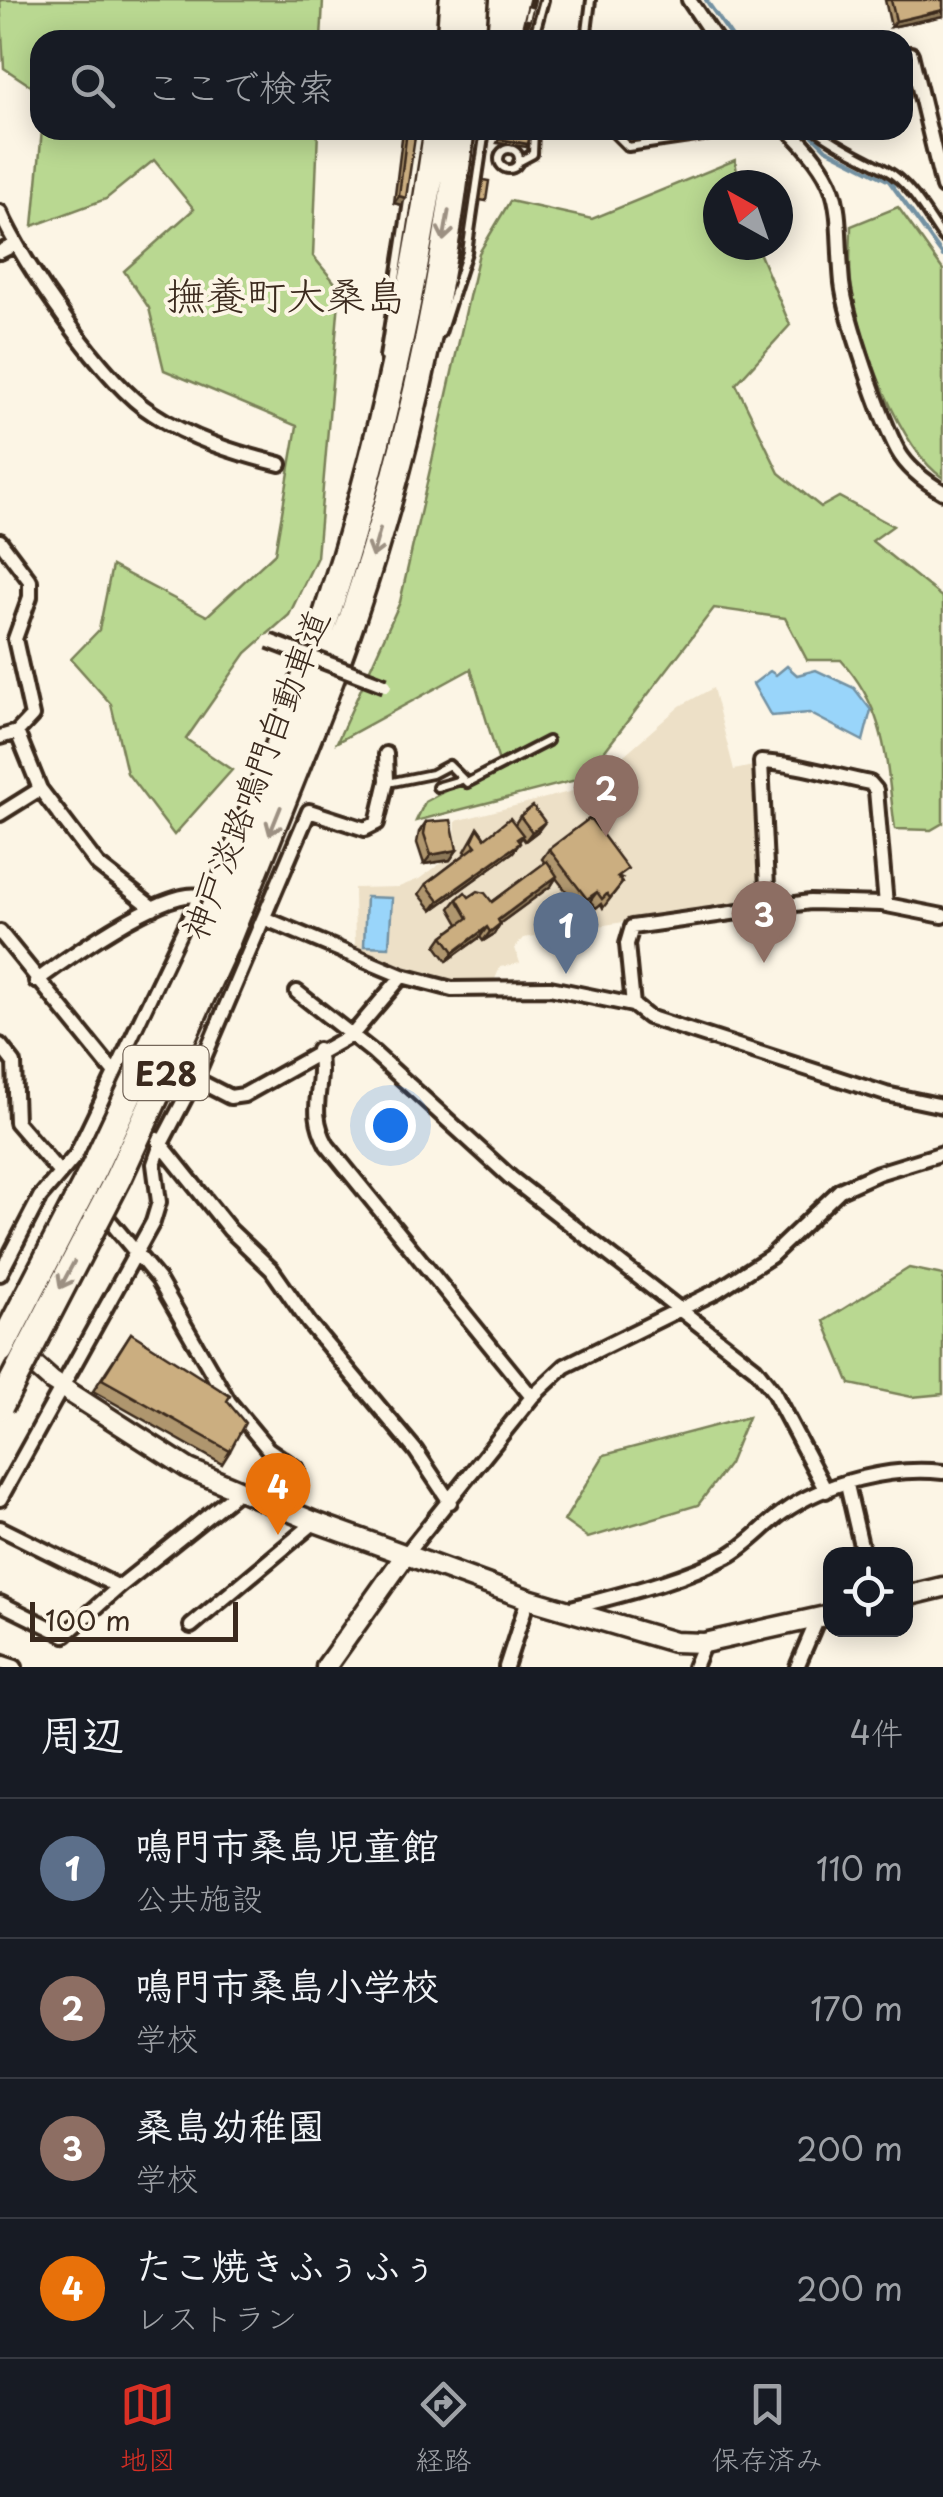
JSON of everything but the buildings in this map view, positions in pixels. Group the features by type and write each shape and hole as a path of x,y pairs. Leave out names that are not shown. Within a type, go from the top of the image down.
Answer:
{"highway":[{"path":"445,30 449,0"},
{"path":"474,30 478,0"},
{"name":"神戸淡路鳴門自動車道","path":"0,1406 117,1180 226,946 300,727 364,497 406,320 435,140"},
{"name":"神戸淡路鳴門自動車道","path":"0,1350 94,1168 365,584 398,466 460,140"}],"street":[{"path":"688,0 709,30"},
{"path":"913,62 943,187"},
{"path":"799,140 818,157 833,192 842,226 842,281 848,314 899,453 922,479 943,492"},
{"path":"0,212 14,245 113,376 148,411 228,451 280,464"},
{"path":"0,252 14,245"},
{"path":"0,541 30,581 30,597 15,639 32,716 17,732 0,737"},
{"path":"269,641 385,685"},
{"path":"17,732 40,789 98,865 153,908"},
{"path":"0,1499 159,1202 154,1164 161,1144 195,1080 309,811 365,830 376,823 386,783 386,754"},
{"path":"768,908 761,762 800,764 822,774 870,784 876,790 886,905"},
{"path":"0,814 40,789"},
{"path":"0,1274 40,1197 62,1170 114,1081 200,896 190,894 153,908 36,981"},
{"path":"633,1005 627,944 632,927 810,902 886,905 943,916"},
{"path":"266,919 402,976 481,992 550,988 633,1005 648,1017 900,1098 943,1106"},
{"path":"0,932 161,1144 230,1230 272,1270 308,1324 416,1451 450,1502"},
{"path":"195,1080 230,1097 244,1095 352,1034 402,976"},
{"path":"297,992 352,1034 511,1178 755,1368 773,1391 826,1491"},
{"path":"0,1045 14,1064 16,1122 158,1279 229,1402 268,1449 298,1469 283,1509"},
{"path":"318,1050 322,1071 314,1112 327,1145 532,1397"},
{"path":"326,1667 406,1554 532,1397 565,1366 715,1292 771,1256 840,1190 878,1173 943,1154"},
{"path":"0,1335 59,1385 188,1468 315,1522 528,1599 674,1642 704,1643 823,1616"},
{"path":"568,1609 690,1574 732,1554 784,1511 826,1491 902,1470 943,1472"},
{"path":"848,1485 861,1547"},
{"path":"0,1603 66,1635 238,1491"},
{"path":"191,1626 315,1522"},
{"path":"0,1528 119,1587"},
{"path":"913,1594 943,1588"},
{"path":"506,1667 528,1599"},
{"path":"797,1667 823,1618"},
{"path":"694,1667 704,1643"},
{"path":"0,1662 16,1667"}],"lane":[{"path":"478,0 481,30"},
{"path":"536,30 544,0"},
{"path":"587,30 591,0"},
{"path":"364,497 418,140"},
{"path":"398,466 468,252 485,140"},
{"path":"518,162 533,154 534,140"},
{"path":"621,140 628,147 676,140"},
{"path":"830,140 850,155 887,170 903,183 943,238"},
{"path":"437,786 476,780 548,741"},
{"path":"386,783 432,774 449,765 463,780"}],"shaded area":[{"path":"713,688 734,770 753,766 762,900 523,938 515,948 520,963 500,967 493,984 442,980 355,948 354,888 399,887 419,879 454,854 456,821 600,784 624,755 680,706"}],"green space":[{"path":"0,0 323,0 322,30 30,30 30,85 4,68"},
{"path":"41,140 318,140 313,256 340,289 317,557 289,615 246,653 186,739 232,770 174,835 127,773 111,704 71,659 99,630 112,566 207,616 275,553 297,426 164,370 149,308 124,271 194,209 154,160 106,199 33,226"},
{"path":"735,160 737,170 711,170"},
{"path":"703,173 703,260 762,260 790,325 736,384 779,473 821,507 839,497 893,526 872,541 943,598 943,823 931,830 895,829 882,739 868,699 841,660 807,660 785,618 714,608 584,778 416,821 425,802 499,762 471,669 337,742 400,602 479,253 510,201 592,219"},
{"path":"898,207 943,270 943,478 911,443 884,392 863,336 852,289 851,226"},
{"path":"909,1268 943,1275 943,1394 912,1397 850,1384 824,1321"},
{"path":"748,1417 729,1464 698,1505 588,1538 564,1521 604,1455"}],"water":[{"path":"787,666 797,675 816,670 854,688 871,710 863,741 809,713 771,716 753,684 770,671 776,675"},
{"path":"366,897 392,898 389,947 364,946"}],"waterway":[{"path":"706,0 727,30"},
{"path":"817,140 826,149 889,181 943,256"}],"railway":[{"path":"524,30 532,0"}],"place":[{"name":"鳴門市桑島小学校","path":"606,837"},
{"name":"桑島幼稚園","path":"764,963"},
{"name":"鳴門市桑島児童館","path":"566,974"},
{"name":"たこ焼きふぅふぅ","path":"278,1535"}],"district":[{"name":"撫養町大桑島","path":"286,293"}]}
